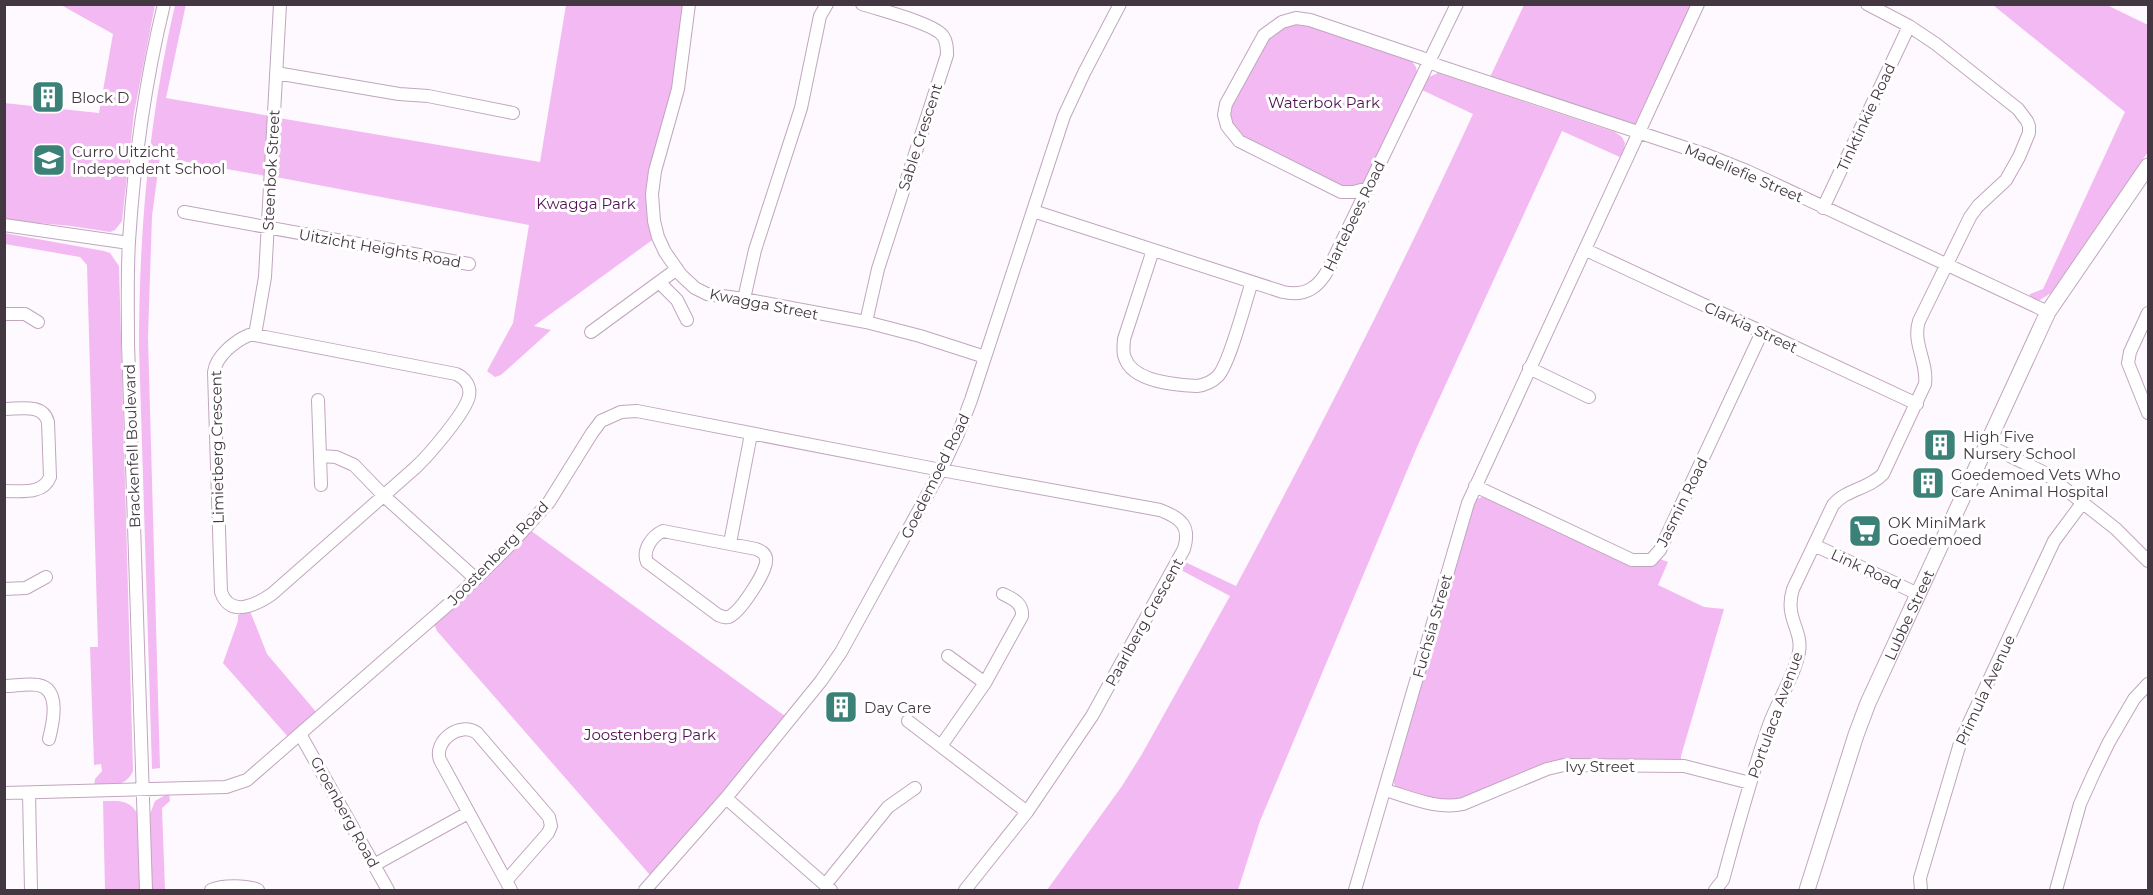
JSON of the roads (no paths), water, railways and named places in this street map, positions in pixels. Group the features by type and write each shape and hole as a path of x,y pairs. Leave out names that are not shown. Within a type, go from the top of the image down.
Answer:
{"main road":[{"name":"Lubbe Street","path":"1808,891 1862,719 2048,312 2148,166"}],"street":[{"name":"Brackenfell Boulevard","path":"146,891 128,343 129,243 148,77 164,4"},
{"name":"Steenbok Street","path":"255,335 265,277 280,4"},
{"name":"Kwagga Street","path":"689,4 678,89 655,171 652,194 658,237 677,269 695,288 708,294 866,322 920,336 985,357"},
{"path":"744,299 755,250 801,108 820,16 827,4"},
{"name":"Sable Crescent","path":"862,4 930,27 944,37 947,45 947,55 878,269 866,322"},
{"name":"Goedemoed Road","path":"645,891 726,798 821,681 841,652 941,470 965,417 1067,109 1120,4"},
{"name":"Hartebees Road","path":"1033,211 1291,294 1304,293 1318,285 1329,268 1457,4"},
{"name":"Fuchsia Street","path":"1355,891 1455,545 1475,486 1698,4"},
{"path":"1867,4 1909,26"},
{"name":"Madeliefie Street","path":"1368,188 1354,192 1341,192 1239,141 1227,126 1224,115 1226,104 1264,35 1282,22 1303,19 1707,155 1747,171 2048,312"},
{"name":"Tinktinkie Road","path":"1823,208 1909,26"},
{"name":"Portulaca Avenue","path":"1715,891 1723,880 1769,723 1799,652 1790,604 1794,589 1829,511 1849,492 1872,484 1883,474 1923,391 1926,378 1916,335 1935,285 1973,212 2009,176 2029,133 2027,121 2018,110 1936,44 1909,26"},
{"path":"276,73 399,94 428,96 513,113"},
{"name":"Uitzicht Heights Road","path":"184,212 468,264"},
{"path":"4,225 129,243"},
{"path":"1154,250 1123,348 1124,356 1132,369 1148,377 1197,386 1204,385 1218,376 1226,362 1252,282"},
{"name":"Clarkia Street","path":"1586,250 1917,404"},
{"path":"591,332 677,269"},
{"path":"660,283 677,300 687,320"},
{"path":"2148,313 2130,352 2128,363 2148,413"},
{"path":"4,314 25,314 38,322"},
{"name":"Jasmin Road","path":"1475,486 1632,560 1651,560 1660,550 1762,332"},
{"name":"Limietberg Crescent","path":"255,335 456,374 464,379 470,391 467,403 431,452 384,496 268,597 242,608 233,607 225,601 220,592 214,367 218,359 241,339 255,335"},
{"path":"1529,368 1589,397"},
{"path":"318,399 321,485"},
{"path":"4,409 37,409 46,415 50,477 45,486 39,490 4,491"},
{"name":"Joostenberg Road","path":"4,793 226,787 248,780 476,579 549,502 596,427 607,417 621,412 637,411 941,470"},
{"path":"730,543 751,434"},
{"path":"1987,444 2045,473 2116,529 2148,561"},
{"path":"320,456 336,457 354,465 384,496 476,579"},
{"name":"Paarlberg Crescent","path":"941,470 1160,510 1178,519 1187,533 1184,549 1114,678 1080,735 1027,812 965,891"},
{"name":"Primula Avenue","path":"1921,891 1920,878 1961,740 2050,549 2083,502"},
{"path":"663,531 730,543 760,550 765,555 766,562 752,591 734,614 726,617 718,615 649,564 645,556 654,537 663,531"},
{"name":"Link Road","path":"1814,545 1918,594"},
{"path":"4,589 26,588 46,577"},
{"path":"941,746 985,683 1022,616 1022,609 1018,602 1003,594"},
{"path":"948,656 985,683"},
{"path":"2056,891 2080,804 2109,742 2134,699 2148,684"},
{"path":"4,686 37,685 50,692 53,712 50,739"},
{"path":"908,721 1027,812"},
{"path":"471,729 477,733 547,814 550,822 548,833 508,886 438,753 443,741 457,730 471,729"},
{"name":"Groenberg Road","path":"300,735 388,891"},
{"name":"Ivy Street","path":"1385,790 1452,807 1547,769 1571,765 1684,766 1750,783"},
{"path":"726,798 828,888 888,807 915,788"},
{"path":"29,793 31,891"},
{"path":"374,865 468,813"},
{"path":"211,891 217,888 247,887 258,891"}],"place":[{"name":"Block D","path":"48,97"},
{"name":"Curro Uitzicht Independent School","path":"49,160"},
{"name":"High Five Nursery School","path":"1940,445"},
{"name":"Goedemoed Vets Who Care Animal Hospital","path":"1928,483"},
{"name":"OK MiniMark Goedemoed","path":"1865,531"},
{"name":"Day Care","path":"841,707"}],"park label":[{"name":"Waterbok Park","path":"1324,102"},
{"name":"Kwagga Park","path":"586,203"},
{"name":"Joostenberg Park","path":"650,734"}]}
